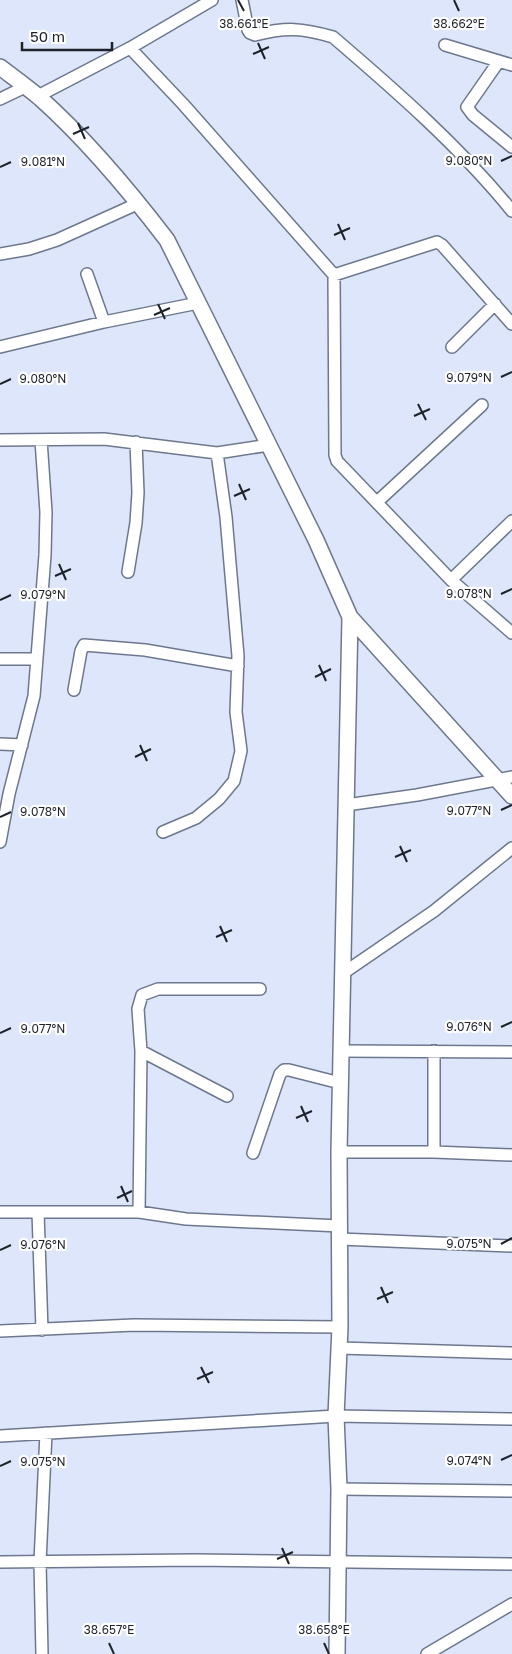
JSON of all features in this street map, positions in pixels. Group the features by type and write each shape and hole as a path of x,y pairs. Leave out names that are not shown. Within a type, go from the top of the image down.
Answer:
{"street":[{"path":"38,96 130,48 212,0"},
{"path":"242,0 250,33 255,35 292,28 333,37 418,111 480,173 512,211"},
{"path":"446,45 512,65"},
{"path":"130,48 183,104 334,275 335,455 343,468 451,580 512,633"},
{"path":"499,61 468,107 473,115 512,147"},
{"path":"0,68 38,96 94,150 167,240 316,540 350,617 505,779 512,796"},
{"path":"0,99 25,87"},
{"path":"0,254 29,249 57,240 139,204"},
{"path":"334,275 437,242 442,245 512,324"},
{"path":"87,274 104,322"},
{"path":"0,347 104,322 198,303"},
{"path":"452,347 495,304"},
{"path":"376,502 482,405"},
{"path":"0,440 104,439 217,453 269,445"},
{"path":"0,842 9,794 34,696 45,555 46,512 41,440"},
{"path":"128,572 136,523 138,493 136,442"},
{"path":"163,832 196,818 219,800 234,781 241,751 236,712 238,656 226,516 217,453"},
{"path":"451,580 512,521"},
{"path":"337,1654 339,1489 336,1416 340,1327 339,1152 350,617"},
{"path":"74,690 81,651 84,645 145,650 238,666"},
{"path":"0,659 37,659"},
{"path":"0,744 22,745"},
{"path":"346,805 417,795 505,779"},
{"path":"342,974 434,911 512,848"},
{"path":"139,1212 141,1051 138,1009 142,995 158,989 260,989"},
{"path":"341,1050 512,1052"},
{"path":"141,1051 227,1096"},
{"path":"434,1051 434,1152"},
{"path":"253,1153 280,1074 284,1070 340,1083"},
{"path":"339,1152 434,1152 512,1155"},
{"path":"0,1212 139,1212 186,1219 512,1246"},
{"path":"38,1212 42,1330"},
{"path":"0,1331 134,1325 340,1327"},
{"path":"339,1348 512,1353"},
{"path":"0,1436 336,1416 512,1419"},
{"path":"42,1654 40,1562 46,1433"},
{"path":"339,1489 512,1491"},
{"path":"0,1562 194,1560 512,1564"},
{"path":"427,1654 512,1604"}]}
